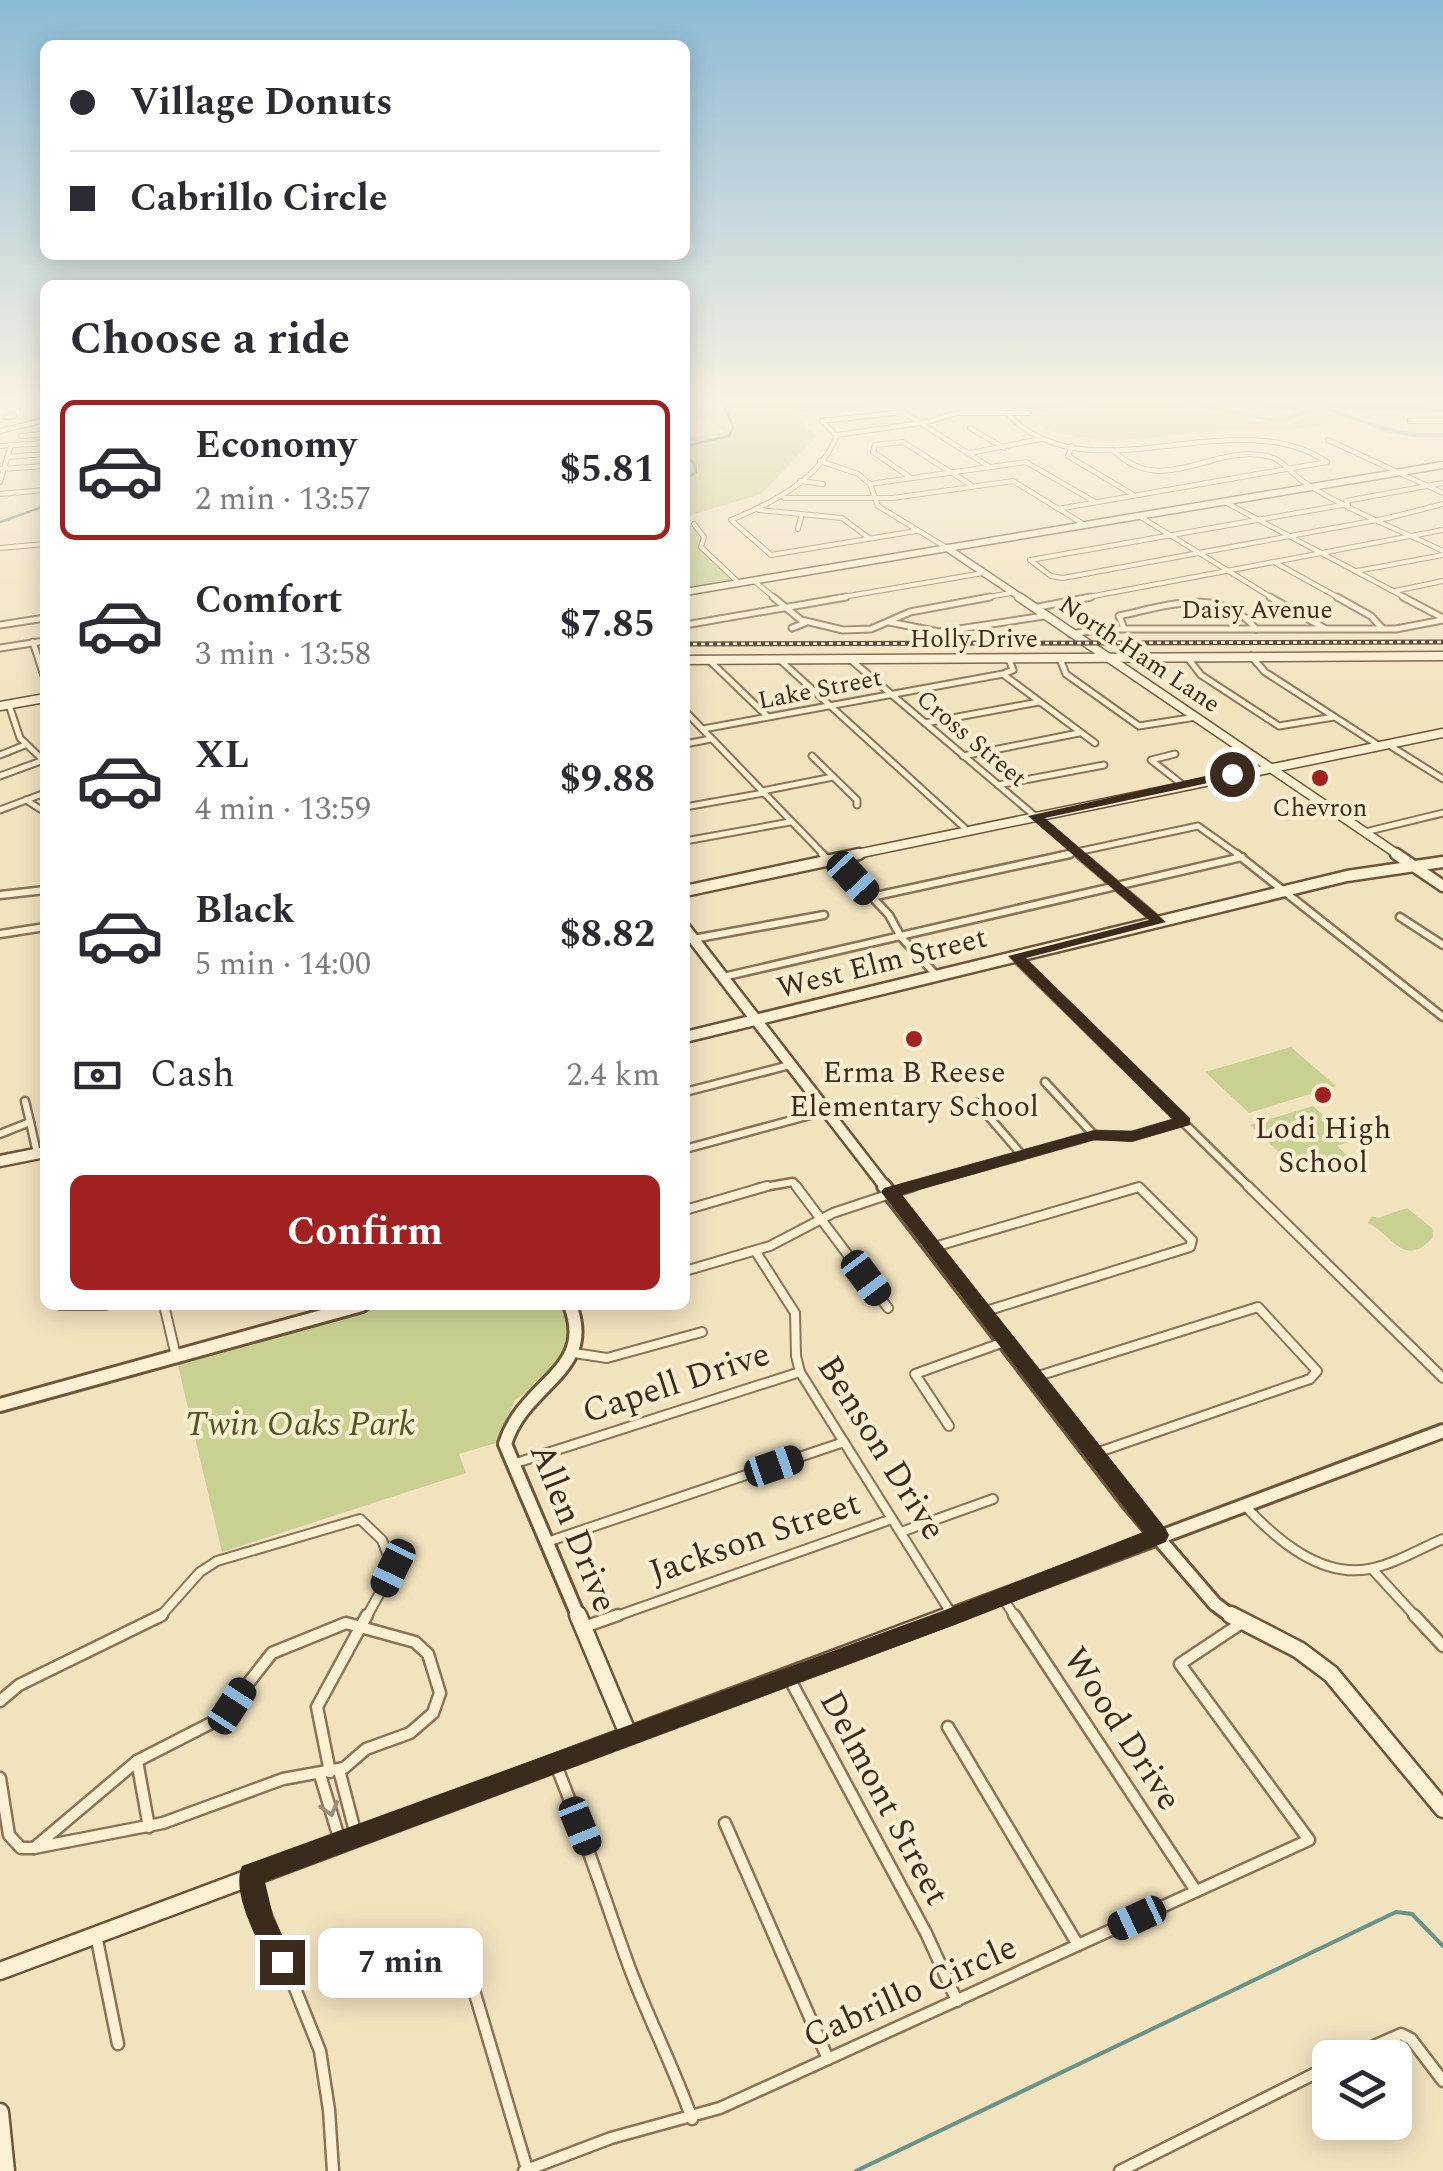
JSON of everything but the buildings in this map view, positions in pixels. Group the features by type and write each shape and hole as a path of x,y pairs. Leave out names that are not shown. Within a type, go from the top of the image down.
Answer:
{"street":[{"path":"778,500 731,520 771,554 916,531"},
{"name":"North Ham Lane","path":"874,500 1443,886"},
{"path":"1044,500 1085,525"},
{"path":"1058,509 1104,500"},
{"path":"690,591 1235,500"},
{"path":"1340,500 1443,553"},
{"path":"1359,500 1030,560 1056,578 1380,520 1443,504"},
{"path":"1225,502 1443,619"},
{"path":"757,510 842,518 870,539"},
{"path":"1139,516 1325,629"},
{"path":"798,529 801,517"},
{"path":"694,524 704,537 701,547 738,582"},
{"path":"1033,608 1443,530"},
{"path":"0,548 40,544"},
{"path":"1358,571 1443,553"},
{"path":"1274,562 1371,616 1383,628"},
{"path":"690,624 983,573"},
{"path":"753,580 806,622 856,630 890,622 910,612 1012,594"},
{"path":"1394,591 1443,581"},
{"path":"838,598 848,606"},
{"path":"1125,629 1119,616 1217,602 1246,617 1256,629"},
{"path":"890,622 933,632 1044,616"},
{"path":"722,618 733,628"},
{"path":"0,624 40,619"},
{"name":"Daisy Avenue","path":"1070,634 1125,629 1383,628 1443,619"},
{"path":"792,628 806,622"},
{"path":"0,648 40,641"},
{"path":"33,642 40,664"},
{"path":"1251,656 1265,672 1334,717 1443,779"},
{"name":"Holly Drive","path":"690,660 1443,656"},
{"path":"1187,657 1202,674 1284,727 1334,717"},
{"path":"1003,674 1013,670 1009,659"},
{"path":"1060,659 1066,674 1139,726 1196,718"},
{"path":"709,660 768,717"},
{"path":"780,660 968,831"},
{"name":"Cross Street","path":"851,660 1159,922"},
{"path":"1003,674 1095,743"},
{"name":"Lake Street","path":"703,729 1003,674"},
{"path":"40,699 4,705 26,745 40,757"},
{"path":"925,723 1040,702"},
{"path":"690,716 791,822 894,921 901,937 937,976"},
{"path":"963,756 1079,732"},
{"path":"690,890 1269,766 1442,734"},
{"path":"690,743 712,739"},
{"path":"0,755 26,745"},
{"path":"1175,754 1151,760 1183,785"},
{"path":"812,756 857,805"},
{"path":"0,776 40,762"},
{"path":"998,785 1104,765"},
{"path":"690,806 833,777"},
{"path":"0,810 40,795"},
{"path":"26,800 40,809"},
{"path":"1365,832 1443,813"},
{"path":"690,840 791,822"},
{"path":"871,897 1198,826 1288,891 1443,1017"},
{"path":"723,978 1243,857"},
{"name":"West Elm Street","path":"690,1036 1347,876 1443,862"},
{"path":"1,895 40,891"},
{"path":"693,939 824,915"},
{"path":"1400,917 1443,945"},
{"path":"0,934 40,928"},
{"path":"690,935 1092,1454 1208,1597 1242,1623 1299,1650 1331,1674 1443,1809"},
{"path":"1016,956 1443,1378"},
{"path":"690,1091 791,1064"},
{"path":"1046,1082 1094,1135"},
{"path":"25,1102 40,1149"},
{"path":"977,1104 1022,1155"},
{"path":"690,1148 826,1110"},
{"path":"0,1134 30,1122"},
{"path":"690,1271 756,1252 890,1192 1094,1135 1132,1136 1184,1122"},
{"path":"0,1161 40,1152"},
{"path":"690,1209 790,1181 798,1186 888,1308"},
{"path":"932,1248 1139,1187 1190,1238 1190,1248 982,1312"},
{"name":"Benson Drive","path":"756,1252 798,1321 792,1350 800,1372 952,1616"},
{"path":"1033,1378 1258,1307 1317,1371 1310,1379 1092,1454"},
{"path":"165,1310 176,1357"},
{"path":"0,1405 344,1310"},
{"path":"572,1310 578,1323 574,1353 608,1358 702,1332"},
{"path":"949,1426 915,1374 1005,1342"},
{"name":"Allen Drive","path":"574,1353 515,1412 505,1444 510,1464 628,1734"},
{"name":"Capell Drive","path":"510,1464 800,1372"},
{"path":"0,1971 1443,1431"},
{"path":"544,1543 844,1442"},
{"path":"901,1532 993,1499"},
{"path":"1243,1505 1276,1538 1302,1554 1352,1570 1372,1569 1443,1539"},
{"name":"Jackson Street","path":"580,1628 892,1518"},
{"path":"0,1701 20,1685 159,1618 200,1572 218,1561 352,1519 370,1523 392,1558 393,1568 318,1706 340,1842"},
{"path":"1372,1569 1443,1646"},
{"name":"Wood Drive","path":"1002,1596 1196,1891"},
{"name":"Cabrillo Circle","path":"526,2170 611,2138 692,2118 1309,1840 1180,1664 1242,1623"},
{"path":"0,1778 8,1836 21,1848 34,1848 148,1827 283,1779 330,1772 366,1750 424,1724 434,1713 440,1693 424,1648 364,1626 346,1624 272,1653 221,1718 137,1761 34,1848"},
{"name":"Delmont Street","path":"787,1675 926,1933 957,2001"},
{"path":"948,1727 1078,1946"},
{"path":"137,1761 148,1827"},
{"path":"554,1762 594,1858 628,1964 668,2050 692,2118"},
{"path":"330,1772 356,1836"},
{"path":"725,1824 801,1990 828,2060"},
{"path":"251,1875 261,1918 306,2010 323,2059 331,2096 333,2171"},
{"path":"96,1934 118,2044"},
{"path":"462,1950 526,2170"},
{"path":"1412,2044 1443,2081"},
{"path":"1120,2171 1312,2075"},
{"path":"0,2112 6,2171"}],"green space":[{"path":"690,500 740,500 690,515"},
{"path":"690,523 702,537 700,549 732,581 690,588"},
{"path":"1291,1047 1336,1086 1249,1113 1205,1072"},
{"path":"1313,1106 1352,1141 1337,1146 1349,1157 1300,1172 1250,1125"},
{"path":"1407,1208 1432,1228 1433,1237 1415,1250 1399,1247 1368,1223 1372,1216 1378,1218"},
{"name":"Twin Oaks Park","path":"344,1310 565,1310 578,1328 564,1367 515,1400 496,1443 459,1454 466,1473 222,1552 176,1357"}],"waterway":[{"path":"0,522 40,508"},
{"path":"856,2171 1396,1912 1412,1914 1443,1946"}],"railway":[{"path":"690,644 1443,642"}],"place":[{"name":"Chevron","path":"1320,778"},
{"name":"Erma B Reese Elementary School","path":"914,1039"},
{"name":"Lodi High School","path":"1323,1095"}],"route":[{"path":"282,1962 261,1918 251,1875 952,1616 1158,1535 890,1192 1094,1135 1132,1136 1184,1122 1016,956 1159,922 1035,816 1232,774"}]}
